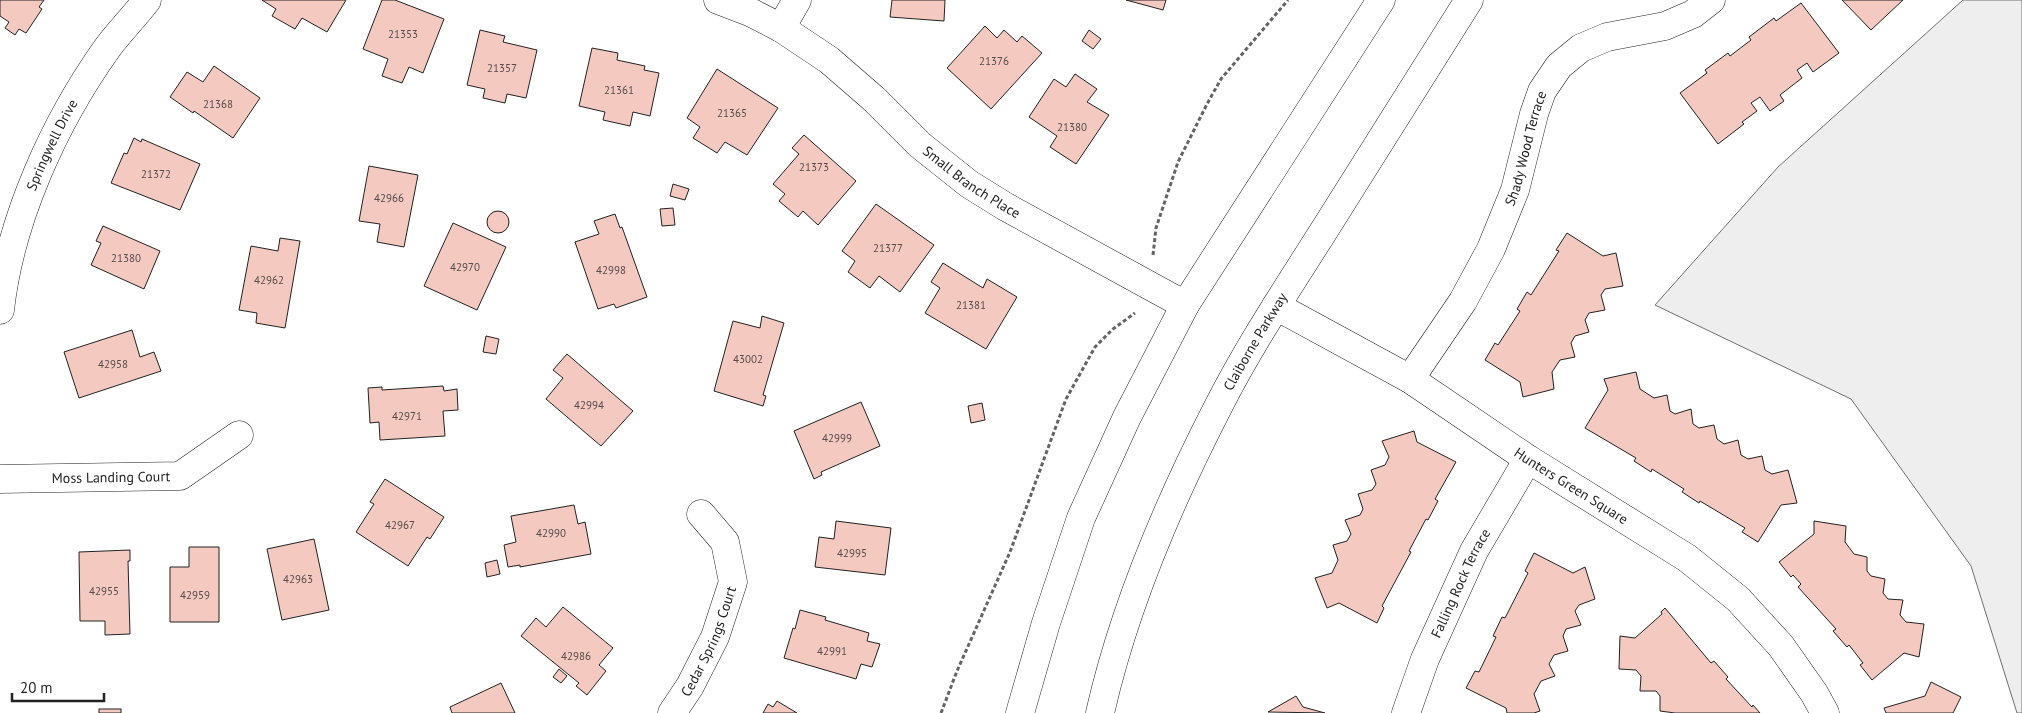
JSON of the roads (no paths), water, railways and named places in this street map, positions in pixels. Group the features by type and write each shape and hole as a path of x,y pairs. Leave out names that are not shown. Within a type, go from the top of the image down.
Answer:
{"street":[{"name":"Springwell Drive","path":"0,310 17,230 40,166 77,96 109,47 148,0"},
{"name":"Small Branch Place","path":"718,0 752,13 781,28 829,60 874,99 920,145 969,184 1006,207 1185,305"},
{"path":"781,28 798,0"},
{"path":"1020,713 1046,623 1081,518 1127,417 1185,305 1381,0"},
{"name":"Claiborne Parkway","path":"1100,713 1122,634 1144,572 1169,511 1218,406 1276,306 1469,0"},
{"name":"Shady Wood Terrace","path":"1410,379 1463,301 1492,249 1515,190 1534,114 1542,91 1559,66 1581,48 1607,36 1665,26 1692,14 1711,0"},
{"name":"Hunters Green Square","path":"1276,306 1410,379 1528,459 1687,558 1738,599 1781,646 1814,693 1825,713"},
{"name":"Moss Landing Court","path":"0,479 180,476 239,435"},
{"name":"Falling Rock Terrace","path":"1406,713 1425,658 1474,551 1528,459"},
{"name":"Cedar Springs Court","path":"672,713 690,686 715,637 733,582 725,542 701,514"}]}
